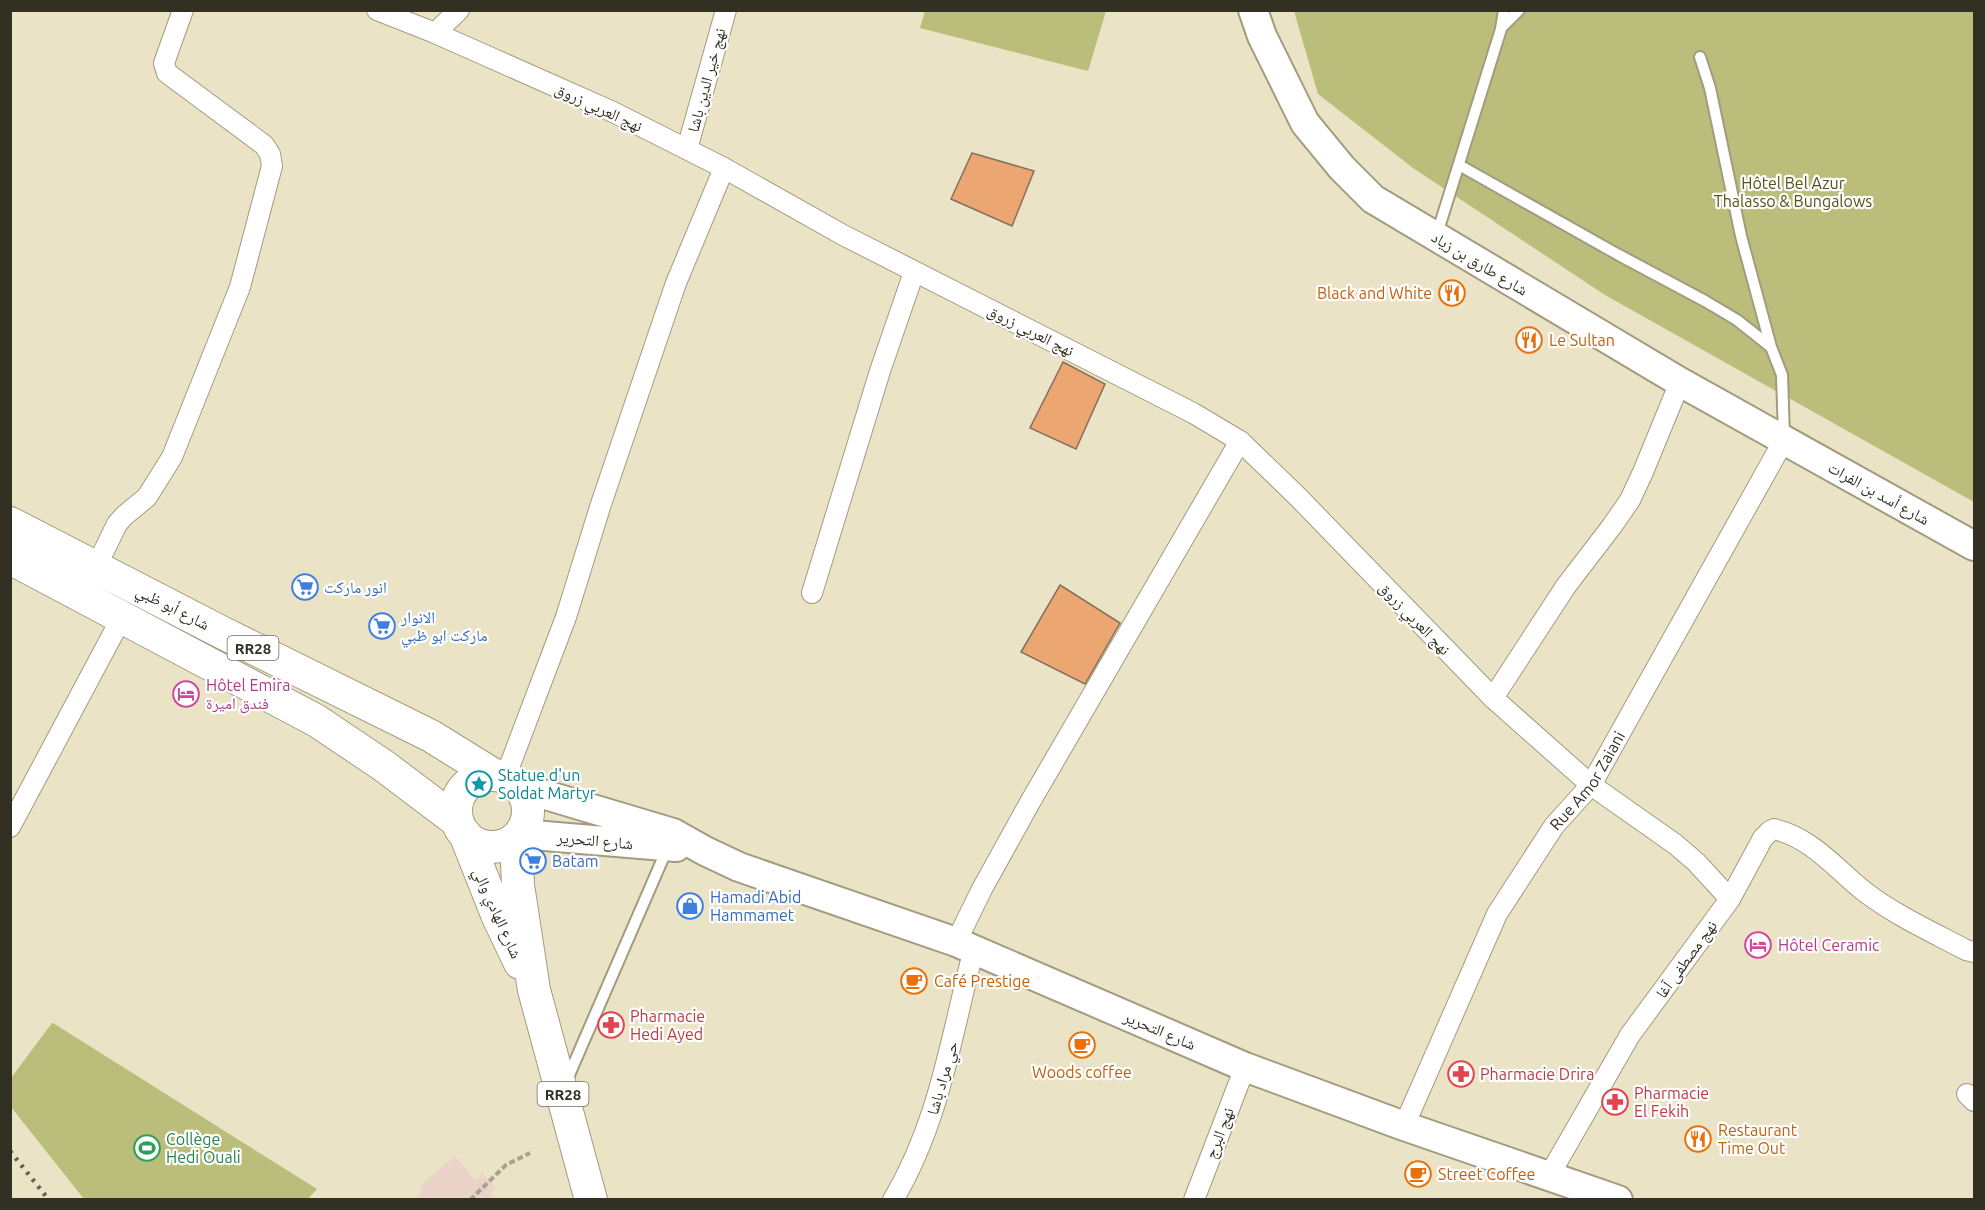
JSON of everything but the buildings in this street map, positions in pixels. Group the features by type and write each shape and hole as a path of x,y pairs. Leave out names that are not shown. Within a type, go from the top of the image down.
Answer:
{"main road":[{"name":"شارع أبو ظبي","path":"10,523 431,736 506,780"},
{"name":"شارع أبو ظبي","path":"10,558 316,721 384,766 461,828"},
{"name":"RR28","path":"480,777 506,780 526,798 529,810 527,823 518,836 504,846 489,847 476,843 461,828 456,808 460,795 468,784 480,777"},
{"name":"شارع الهادي والي","path":"461,828 498,917 534,990"},
{"name":"شارع الهادي والي","path":"518,836 518,885 534,990 591,1200"}],"street":[{"path":"96,567 117,524 147,497 172,457 240,287 272,166 270,154 264,145 167,73 164,63 183,10"},
{"name":"نهج العربي زروق","path":"376,10 435,33 613,112 724,168 914,272 1193,412 1240,441 1298,497 1493,698 1591,785"},
{"path":"435,33 459,10"},
{"name":"نهج خير الدين باشا","path":"687,149 726,10"},
{"name":"شارع طارق بن زياد","path":"1253,10 1262,36 1305,123 1342,168 1373,199 1680,382 1784,440"},
{"path":"506,780 566,617 601,504 676,283 724,168"},
{"path":"812,593 880,371 914,272"},
{"path":"1493,698 1566,586 1630,500 1680,382"},
{"name":"شارع أسد بن الفرات","path":"1784,440 1974,546"},
{"name":"Rue Amor Zaiani","path":"1404,1126 1497,914 1554,826 1591,785 1784,440"},
{"name":"حي مراد باشا","path":"892,1200 934,1111 953,1040 965,945 982,889 1240,441"},
{"path":"10,827 122,617"},
{"name":"شارع التحرير","path":"506,780 705,851 787,884 965,945 1245,1067 1404,1126 1550,1174 1618,1200"},
{"path":"1591,785 1676,844 1730,899"},
{"name":"نهج مصطفى آغا","path":"1550,1174 1630,1035 1730,899 1763,838 1770,831 1774,829 1818,849 1865,892 1894,911 1966,950 1974,952"},
{"name":"شارع التحرير","path":"518,836 671,839"},
{"name":"نهج البرج","path":"1194,1200 1245,1067"}],"lane":[{"path":"1436,237 1501,28 1504,10"},
{"path":"1501,28 1519,10"},
{"path":"1700,57 1710,88 1741,236 1771,347 1782,375 1784,440"},
{"path":"1459,165 1617,255 1706,301 1737,320 1771,347"},
{"path":"562,1091 671,839"}],"path":[{"path":"470,1200 506,1165 530,1153"}],"shaded area":[{"path":"455,1156 475,1180 482,1173 496,1188 490,1193 496,1199 418,1199 424,1182"}],"green space":[{"path":"925,10 1106,11 1088,71 920,28"},
{"name":"Hôtel Bel Azur Thalasso & Bungalows","path":"1294,11 1974,11 1974,502 1605,295 1413,168 1318,94"},
{"name":"Collège Hedi Ouali","path":"52,1023 317,1189 307,1200 84,1199 11,1107 11,1078"}],"railway":[{"path":"10,1151 49,1200"}],"place":[{"name":"Black and White","path":"1452,293"},
{"name":"Le Sultan","path":"1529,340"},
{"name":"انور ماركت","path":"305,587"},
{"name":"الانوار ماركت ابو ظبي","path":"382,626"},
{"name":"Hôtel Emira فندق اميرة","path":"186,694"},
{"name":"Statue d'un Soldat Martyr","path":"479,784"},
{"name":"Batam","path":"533,861"},
{"name":"Hamadi Abid Hammamet","path":"690,906"},
{"name":"Hôtel Ceramic","path":"1758,945"},
{"name":"Café Prestige","path":"914,981"},
{"name":"Pharmacie Hedi Ayed","path":"611,1025"},
{"name":"Woods coffee","path":"1082,1045"},
{"name":"Pharmacie Drira","path":"1461,1074"},
{"name":"Pharmacie El Fekih","path":"1615,1102"},
{"name":"Restaurant Time Out","path":"1698,1139"},
{"name":"Collège Hedi Ouali","path":"147,1148"},
{"name":"Street Coffee","path":"1418,1174"}]}
